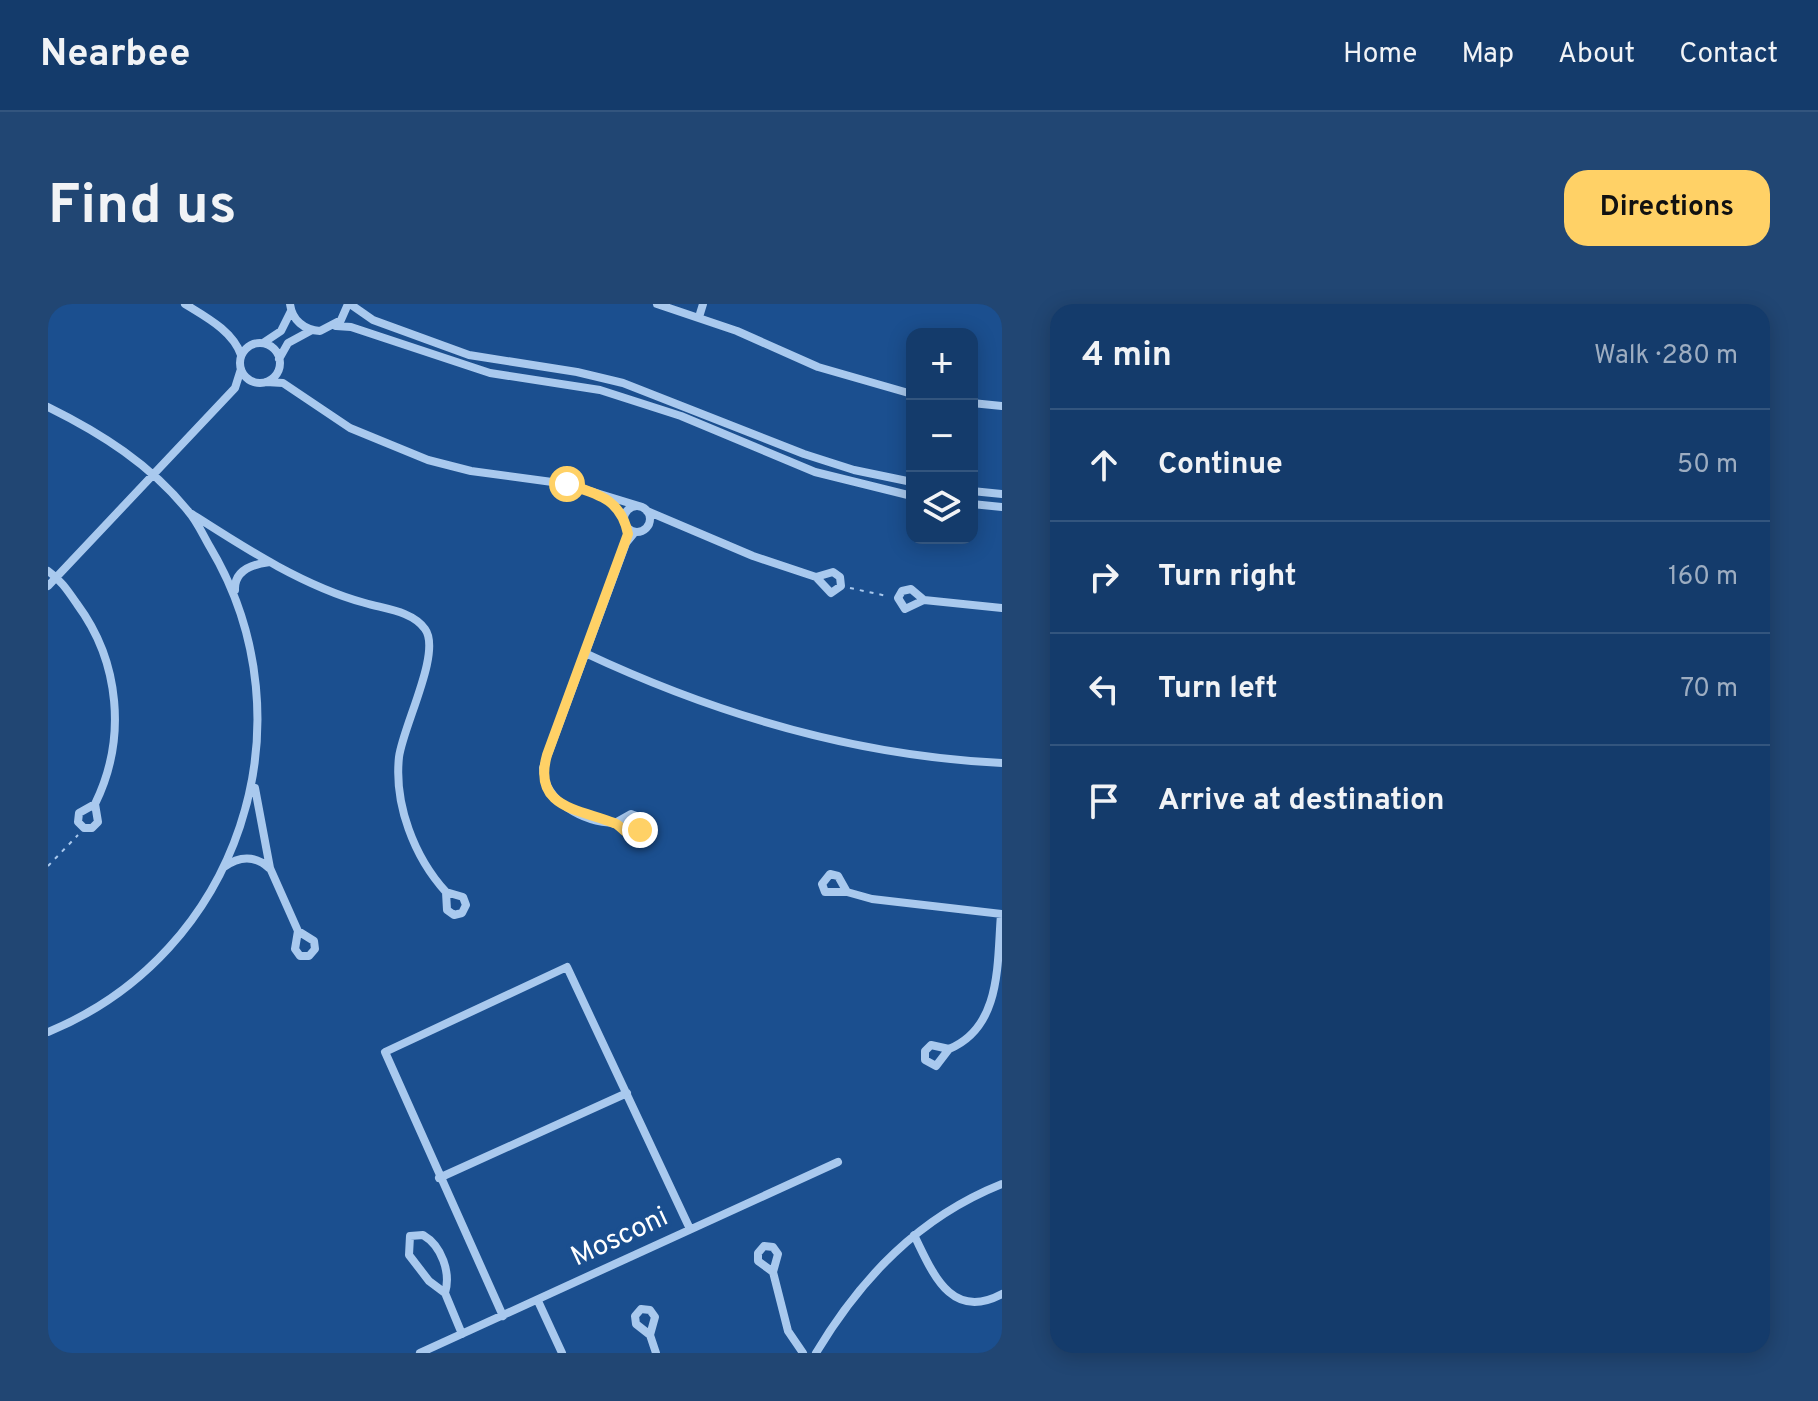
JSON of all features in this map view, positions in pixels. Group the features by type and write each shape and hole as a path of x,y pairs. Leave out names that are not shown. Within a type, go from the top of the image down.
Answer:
{"street":[{"path":"185,304 237,344 248,347 263,343 281,331 291,308"},
{"path":"336,326 349,304 373,320 469,355 577,372 623,383 804,454 854,470 906,481"},
{"path":"657,304 699,317 818,367 906,392"},
{"path":"699,317 703,304"},
{"path":"291,308 303,326 312,330"},
{"path":"266,382 279,364 288,343 312,330 336,326 365,331 490,373 614,394 681,416 815,472 906,495"},
{"path":"263,343 273,348 283,383"},
{"path":"48,586 235,388 241,369 237,344"},
{"path":"241,355 248,347"},
{"path":"241,369 254,382"},
{"path":"235,388 254,382 283,383 350,428 405,452 449,467 545,480 605,496 643,508 663,519 816,577 827,592 835,592 841,586 840,577 833,572 816,577"},
{"path":"978,404 1002,406"},
{"path":"48,407 92,430 154,475 189,512 235,595 255,671 259,723 247,810 224,868 195,914 160,958 110,998 48,1032"},
{"path":"978,492 1002,494"},
{"path":"605,496 624,517 626,543 547,755 543,780 554,798 569,808 615,823"},
{"path":"978,505 1002,507"},
{"path":"624,517 631,507 643,508"},
{"path":"626,543 650,518 643,508"},
{"path":"189,512 271,562 359,601 410,616 426,631 430,660 399,757 400,793 419,854 446,892"},
{"path":"626,527 640,530 663,519"},
{"path":"235,595 235,582 246,569 271,562"},
{"path":"48,571 57,577 98,638 112,681 114,744 95,804 98,822 92,828 84,828 78,822 79,813 95,804"},
{"path":"924,600 909,610 901,607 898,598 902,591 911,589 924,600 1002,608"},
{"path":"585,653 719,708 800,734 883,751 1002,763"},
{"path":"254,771 270,868 298,931"},
{"path":"224,868 232,861 253,858 270,868"},
{"path":"847,892 872,899 1001,914 992,1003 971,1035 949,1049"},
{"path":"503,1316 385,1052 567,967 690,1229"},
{"path":"439,1178 627,1093"},
{"name":"Mosconi","path":"420,1353 838,1162"},
{"path":"816,1353 880,1265 914,1235 954,1207 1002,1184"},
{"path":"445,1293 448,1272 439,1251 423,1235 410,1236 407,1247 413,1263 445,1293 462,1334"},
{"path":"914,1235 932,1275 951,1295 978,1302 1002,1294"},
{"path":"773,1272 774,1289 788,1331 803,1353"},
{"path":"538,1301 562,1353"},
{"path":"650,1335 656,1353"}],"path":[{"path":"841,586 898,598"},
{"path":"48,866 84,828"}],"route":[{"path":"567,484 610,500 624,517 628,534 547,755 543,780 554,798 569,808 615,823 629,834 640,830"}]}
